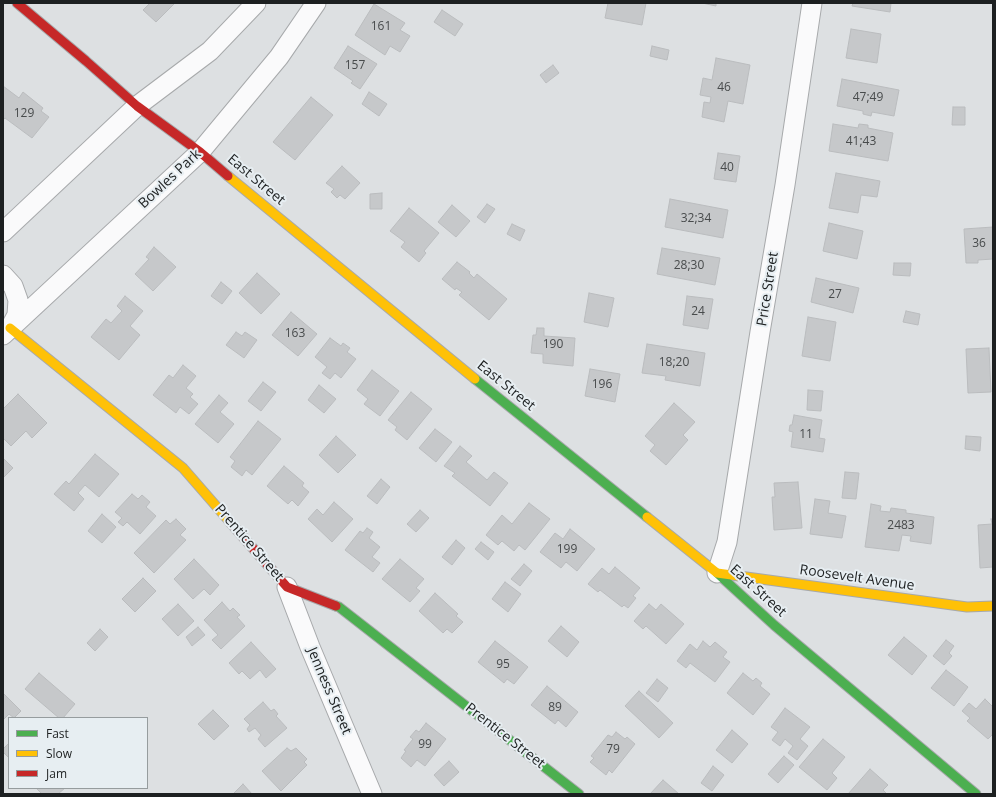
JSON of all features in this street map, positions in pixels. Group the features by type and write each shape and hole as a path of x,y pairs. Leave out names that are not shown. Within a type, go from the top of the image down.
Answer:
{"main road":[{"name":"East Street","path":"16,3 86,61 137,106 200,152 506,405 717,573 774,625 976,794"},
{"name":"Prentice Street","path":"5,332 183,468 287,587 339,607 579,794"},
{"name":"Roosevelt Avenue","path":"717,573 967,607 993,606"}],"street":[{"path":"3,232 137,106 210,51 256,3"},
{"name":"Bowles Park","path":"5,332 200,152 279,57 316,3"},
{"name":"Price Street","path":"717,573 727,542 785,185 812,3"},
{"path":"3,275 13,286 18,300 17,315 5,332"},
{"name":"Jenness Street","path":"287,587 310,647 372,794"}],"building":[{"path":"150,3 175,3 156,22 143,10"},
{"path":"608,3 646,3 642,25 605,18"},
{"path":"702,3 716,3 716,6"},
{"path":"853,3 891,3 890,12 852,6"},
{"path":"374,4 405,23 400,30 410,36 400,52 390,46 385,55 355,35"},
{"path":"442,10 463,24 455,36 434,22"},
{"path":"851,29 881,34 877,63 846,58"},
{"path":"348,46 377,64 360,89 351,83 353,81 334,68"},
{"path":"652,46 669,50 667,60 650,56"},
{"path":"716,58 750,65 743,104 728,101 724,122 702,117 704,102 710,103 711,97 700,95 703,78 712,80"},
{"path":"553,65 559,73 546,83 540,75"},
{"path":"842,79 899,90 894,116 872,112 871,116 863,114 863,111 837,106"},
{"path":"3,86 19,98 23,92 43,108 41,111 49,117 32,138 5,118 3,120"},
{"path":"369,92 387,104 379,116 362,104"},
{"path":"311,97 333,115 295,160 273,142"},
{"path":"953,107 965,107 965,125 952,125"},
{"path":"833,124 858,128 859,124 868,125 868,128 893,133 888,161 829,151"},
{"path":"718,153 740,156 736,182 714,179"},
{"path":"342,166 360,183 345,199 340,195 337,198 331,192 334,189 326,183"},
{"path":"836,173 880,181 877,197 861,195 858,213 829,208"},
{"path":"382,193 382,209 370,209 370,194"},
{"path":"670,199 728,210 723,238 665,227"},
{"path":"487,204 495,209 485,223 477,217"},
{"path":"452,205 470,221 456,237 438,222"},
{"path":"409,208 439,233 424,251 426,253 419,262 401,247 405,242 390,231"},
{"path":"829,223 863,231 857,259 823,251"},
{"path":"512,224 525,230 520,241 507,234"},
{"path":"993,227 993,259 978,260 978,263 966,263 964,229"},
{"path":"154,247 176,267 153,291 135,274 149,259 146,257"},
{"path":"662,248 720,258 715,285 657,274"},
{"path":"457,262 470,272 469,273 474,278 477,274 507,299 489,320 459,295 462,292 456,288 455,290 442,279"},
{"path":"894,263 911,263 910,276 893,275"},
{"path":"257,273 280,294 261,314 239,293"},
{"path":"816,278 859,288 853,313 811,302"},
{"path":"221,282 232,291 222,304 211,296"},
{"path":"589,293 614,298 608,327 584,322"},
{"path":"125,296 143,311 130,326 140,335 119,360 91,337 106,319 111,323 122,311 117,306"},
{"path":"687,296 713,299 708,329 683,325"},
{"path":"906,311 920,314 918,325 903,322"},
{"path":"291,312 317,334 298,356 272,335"},
{"path":"808,317 836,322 830,361 802,356"},
{"path":"537,328 544,328 544,336 575,338 573,366 543,363 543,354 531,353 533,335 536,335"},
{"path":"236,332 242,336 245,332 257,340 244,358 226,345"},
{"path":"330,338 341,346 343,343 350,348 347,352 356,359 341,378 335,373 330,379 322,373 327,367 315,357"},
{"path":"647,344 705,353 700,386 665,380 666,376 642,373"},
{"path":"989,348 991,392 968,393 966,349"},
{"path":"183,365 196,376 186,388 193,394 190,397 198,404 189,414 180,407 176,413 153,395 169,375 173,378"},
{"path":"590,369 620,374 615,402 585,396"},
{"path":"372,370 399,391 380,416 364,404 368,399 357,390"},
{"path":"263,382 276,392 261,411 248,401"},
{"path":"319,385 336,399 324,413 308,400"},
{"path":"808,390 823,391 821,411 807,410"},
{"path":"411,392 432,409 407,440 395,430 397,427 388,420"},
{"path":"18,394 47,423 32,438 26,431 11,446 3,438 3,409"},
{"path":"219,395 228,403 220,412 234,424 218,443 195,424"},
{"path":"674,403 695,422 683,435 688,440 666,465 650,451 655,445 645,436"},
{"path":"794,415 822,420 819,438 825,439 823,452 791,447 793,432 789,431"},
{"path":"258,421 281,439 252,475 246,470 242,476 231,467 235,461 230,457"},
{"path":"435,429 452,442 436,462 419,448"},
{"path":"336,436 356,455 338,473 319,455"},
{"path":"966,436 981,437 980,451 965,449"},
{"path":"460,446 472,456 466,462 487,480 494,472 508,483 490,506 452,476 455,473 444,466"},
{"path":"95,454 119,474 99,497 85,485 78,493 84,499 74,511 54,494 66,481 69,484"},
{"path":"3,458 13,468 3,478"},
{"path":"284,466 304,483 302,486 309,492 298,506 292,500 288,504 267,486"},
{"path":"845,472 859,473 856,499 842,498"},
{"path":"381,479 390,487 377,504 367,496"},
{"path":"798,482 802,528 774,530 772,497 775,497 774,483"},
{"path":"132,494 138,499 142,495 150,502 146,507 156,516 140,534 127,522 123,526 118,522 122,518 115,512"},
{"path":"815,499 830,501 828,513 846,516 842,538 810,534"},
{"path":"334,502 353,519 332,542 308,519 317,509 323,515"},
{"path":"529,503 550,519 525,550 519,545 514,551 502,541 498,545 486,535 502,515 512,524"},
{"path":"871,504 881,506 880,511 890,512 891,508 906,510 906,513 934,517 931,544 910,541 911,536 902,535 899,551 865,547"},
{"path":"420,510 429,518 416,532 407,524"},
{"path":"102,514 116,527 102,543 88,531"},
{"path":"176,519 186,529 180,535 186,540 154,573 134,553 166,520 170,524"},
{"path":"991,519 993,519 993,567 980,568 978,525 992,524"},
{"path":"367,528 373,532 369,538 380,547 372,557 380,563 373,572 345,550 360,531 363,533"},
{"path":"570,529 595,549 577,571 566,562 561,568 540,552 555,533 563,539"},
{"path":"456,540 465,548 452,565 442,557"},
{"path":"481,542 494,552 488,560 475,549"},
{"path":"194,559 219,585 210,595 204,589 193,599 174,579"},
{"path":"400,559 424,579 416,588 420,591 410,602 382,579"},
{"path":"524,564 532,571 520,586 511,579"},
{"path":"615,567 640,588 633,596 636,598 628,608 624,605 622,607 600,590 598,592 588,584 602,568 609,574"},
{"path":"143,578 156,591 135,612 122,599"},
{"path":"505,582 521,594 508,612 492,599"},
{"path":"435,593 458,614 456,616 463,622 452,633 447,629 443,633 419,611"},
{"path":"222,602 230,611 233,608 240,615 237,617 245,626 221,649 212,640 218,635 204,620"},
{"path":"178,604 194,621 178,636 162,619"},
{"path":"649,604 656,610 661,604 684,624 666,644 646,626 643,629 634,621"},
{"path":"561,626 579,642 567,657 548,641"},
{"path":"198,627 205,635 192,646 186,637"},
{"path":"100,629 108,637 95,651 87,643"},
{"path":"904,637 927,656 912,675 888,655"},
{"path":"946,640 954,646 949,653 952,656 944,665 933,656"},
{"path":"495,641 528,667 514,684 507,679 504,683 478,662"},
{"path":"703,641 710,647 715,642 727,652 723,657 730,662 715,682 690,663 686,668 677,661 690,644 697,650"},
{"path":"251,642 276,669 266,678 260,670 250,679 242,671 239,674 229,663"},
{"path":"946,670 968,687 954,706 931,688"},
{"path":"39,673 75,704 64,717 58,717 25,689"},
{"path":"743,673 753,681 756,678 762,683 760,686 770,694 753,715 727,693"},
{"path":"657,679 668,688 658,702 646,693"},
{"path":"547,686 578,712 566,727 558,720 555,724 531,705"},
{"path":"639,691 673,723 659,738 625,706"},
{"path":"3,693 21,711 15,717 9,714 3,720"},
{"path":"985,699 993,707 993,734 988,739 967,721 970,718 962,711 969,703 976,709"},
{"path":"263,702 271,711 274,709 278,714 276,716 287,728 265,747 258,739 261,735 255,728 249,732 247,729 250,725 244,719"},
{"path":"785,708 810,727 800,739 808,746 797,760 788,753 793,746 785,739 780,746 772,740 778,732 771,727"},
{"path":"213,710 229,726 214,740 198,724"},
{"path":"426,723 446,739 425,766 417,760 411,767 401,758 406,751 404,750 413,739 410,737 416,730 419,732"},
{"path":"732,730 748,744 732,763 716,750"},
{"path":"616,732 625,739 627,737 635,744 612,773 609,770 606,775 590,762 594,758 591,756 608,735 612,737"},
{"path":"823,739 845,757 832,773 837,778 827,790 799,767"},
{"path":"8,744 8,757 3,752 3,749"},
{"path":"287,748 291,751 296,748 307,759 304,762 307,765 281,791 262,771"},
{"path":"784,756 794,765 778,783 768,774"},
{"path":"449,761 459,772 444,786 434,775"},
{"path":"713,766 724,775 712,791 701,783"},
{"path":"870,769 888,785 883,790 887,794 848,794"},
{"path":"663,780 679,794 650,794"},
{"path":"243,784 252,794 233,794"},
{"path":"37,789 64,789 58,794 42,794"}],"traffic: fast":[{"path":"475,379 647,517"},
{"path":"717,573 774,625 976,794"},
{"path":"336,606 579,794"}],"traffic: slow":[{"path":"228,176 475,379"},
{"path":"10,328 183,468 230,522"},
{"path":"647,517 717,573 967,607 993,606"}],"traffic: jam":[{"path":"17,3 137,106 200,152 228,176"},
{"path":"230,522 287,587 336,606"}]}
